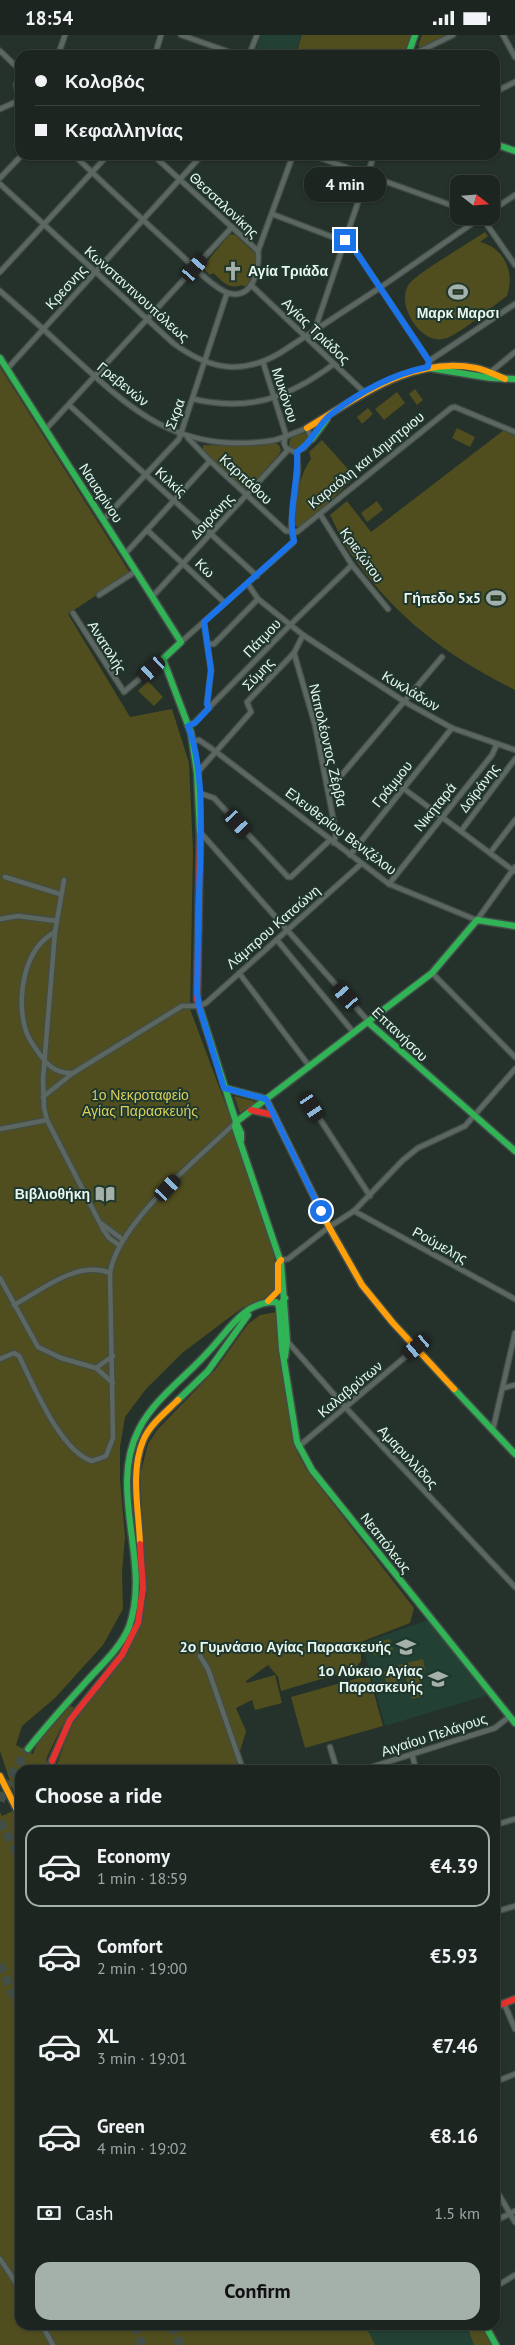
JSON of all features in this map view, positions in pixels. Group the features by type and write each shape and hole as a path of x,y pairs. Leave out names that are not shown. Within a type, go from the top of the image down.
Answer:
{"main road":[{"path":"411,50 415,35"},
{"path":"500,146 515,151"},
{"name":"Ναυαρίνου","path":"0,358 181,642"},
{"path":"429,364 505,379 515,379"},
{"path":"307,428 364,393 399,375 429,364 492,371 505,379"},
{"path":"312,439 329,416"},
{"path":"181,642 163,659 193,741 197,773 200,832 197,993 199,1006 224,1088 241,1133 281,1260 287,1341 285,1357"},
{"path":"236,1122 369,1023 432,973 477,920"},
{"name":"Ελευθερίου Βενιζέλου","path":"477,920 515,927"},
{"name":"Επτανήσου","path":"369,1023 515,1151"},
{"path":"224,1088 266,1099 329,1227 362,1285 393,1323 515,1454"},
{"path":"252,1110 274,1115"},
{"path":"268,1301 278,1291 278,1265 281,1260"},
{"path":"52,1761 70,1720 122,1655 138,1623 143,1588 136,1468 143,1440 155,1423 208,1371 248,1315 261,1308 279,1306 285,1298"},
{"path":"28,1749 116,1649 130,1623 136,1587 129,1461 134,1440 141,1424 158,1403 209,1352 240,1316 255,1305 268,1301 276,1302 279,1306 282,1349 285,1357"},
{"name":"Νεαπόλεως","path":"285,1357 298,1447 325,1485 515,1723"},
{"path":"510,1716 515,1708"},
{"path":"0,1776 15,1808"},
{"path":"500,2005 515,1999"},
{"path":"488,2330 496,2345"}],"street":[{"path":"60,50 65,35"},
{"path":"156,50 161,35"},
{"path":"181,35 224,50"},
{"path":"251,50 256,35"},
{"path":"421,50 453,35"},
{"path":"503,35 515,57"},
{"path":"0,51 15,66"},
{"path":"500,90 515,82"},
{"path":"0,109 15,104"},
{"path":"0,178 17,160"},
{"path":"79,160 195,268 227,293 239,293 251,285 258,268 258,251 291,160"},
{"path":"0,271 104,160"},
{"name":"Θεσσαλονίκης","path":"159,160 258,251"},
{"name":"Κρεσνης","path":"7,369 198,160"},
{"path":"326,160 450,205"},
{"path":"315,329 372,160"},
{"name":"Κωνσταντινουπόλεως","path":"0,184 147,319 188,354 204,362 231,367 263,363 381,287 469,225"},
{"path":"500,205 515,195"},
{"path":"272,214 345,240 351,244 381,287 429,364 515,304"},
{"path":"488,225 515,265"},
{"path":"46,429 232,227"},
{"name":"Αγίας Τριάδος","path":"251,285 364,393"},
{"name":"Γρεβενών","path":"0,291 124,402 148,419 181,434 210,442 248,443 275,440 307,428"},
{"name":"Σκρα","path":"103,520 146,475 181,434 227,293"},
{"path":"492,371 515,352"},
{"name":"Μυκόνου","path":"263,363 286,435 284,443 288,450"},
{"path":"192,399 222,405 257,403 293,390 334,364"},
{"name":"Κιλκίς","path":"69,405 257,576"},
{"name":"Καραόλη και Δημητριου","path":"292,532 299,532 382,462 451,408 455,407 515,432"},
{"path":"297,452 312,439 307,428"},
{"name":"Καρπάθου","path":"188,437 246,495 286,531 292,532"},
{"path":"288,450 297,452"},
{"name":"Δοιράνης","path":"152,597 288,450"},
{"path":"181,642 293,543 292,532 298,470 297,452"},
{"path":"125,554 210,461"},
{"name":"Κριεζώτου","path":"320,514 352,565 388,609"},
{"name":"Κω","path":"147,530 226,603"},
{"name":"Πάτμου","path":"188,726 195,723 290,625 352,565"},
{"path":"99,595 136,571"},
{"name":"Κυκλάδων","path":"248,584 258,599 303,635 406,702 452,728 515,750"},
{"path":"208,644 214,644 258,599"},
{"name":"Ανατολής","path":"73,613 124,692 163,659"},
{"path":"204,622 211,670 207,704 209,708"},
{"name":"Σύμης","path":"197,773 251,712 247,703 294,653 303,635"},
{"name":"Ναπολέοντος Ζέρβα","path":"294,653 315,725 336,833 332,841"},
{"path":"328,791 406,702 442,657"},
{"name":"Γράμμου","path":"350,855 452,728"},
{"name":"Ελευθερίου Βενιζέλου","path":"193,741 199,740 215,751 389,884 477,920"},
{"name":"Νικηταρά","path":"389,884 492,755 497,744"},
{"name":"Δοϊράνης","path":"461,831 515,759"},
{"path":"403,788 514,870 477,920"},
{"path":"199,793 209,794 214,798 288,877 291,877 332,841"},
{"path":"490,853 515,820"},
{"name":"Επτανήσου","path":"200,832 288,929 369,1023"},
{"name":"Λάμπρου Κατσώνη","path":"199,1006 206,1003 361,863"},
{"path":"5,877 60,893"},
{"path":"64,880 56,921 43,1097 47,1120 108,1237 119,1245"},
{"path":"0,919 18,916 56,921"},
{"path":"55,932 42,942 24,978 22,996 25,1031 45,1062 62,1073 73,1073"},
{"path":"277,940 355,1033"},
{"path":"239,973 310,1067"},
{"path":"432,973 515,1057"},
{"path":"43,1097 73,1073 182,1006 199,1006"},
{"path":"281,1260 288,1259 329,1227 354,1211 418,1148 465,1125 515,1069"},
{"path":"312,1107 370,1196"},
{"path":"0,1129 47,1120"},
{"path":"0,1359 14,1353 19,1356 62,1435 78,1452 92,1461 106,1455 112,1444 113,1383 110,1273 119,1245 122,1239 179,1176 236,1122"},
{"name":"Ρούμελης","path":"354,1211 515,1299"},
{"path":"101,1223 122,1239"},
{"path":"14,1305 75,1272 90,1269 110,1273"},
{"path":"0,1278 38,1347 60,1358 96,1368 113,1383"},
{"path":"493,1429 515,1333"},
{"name":"Αμαρυλλίδος","path":"287,1341 346,1408 515,1587"},
{"name":"Καλαβρύτων","path":"298,1447 417,1347"},
{"path":"96,1368 112,1356"},
{"path":"503,1388 515,1385"},
{"path":"200,1656 208,1669 240,1765"},
{"name":"Αιγαίου Πελάγους","path":"378,1765 495,1728 510,1716"},
{"path":"330,1747 335,1765"},
{"path":"412,1754 415,1765"},
{"path":"500,1824 515,1819"},
{"path":"500,1910 515,1906"},
{"path":"504,2003 515,2029"},
{"path":"500,2080 515,2074"},
{"path":"500,2195 512,2213 515,2222"},
{"path":"500,2219 512,2213"},
{"path":"0,2259 15,2282"},
{"path":"500,2284 515,2275"},
{"path":"45,2330 53,2345"}],"shaded area":[{"path":"261,35 302,35 297,50 256,50"},
{"path":"428,1620 488,1695 385,1726 362,1643"},
{"path":"287,2330 485,2330 493,2345 300,2345"}],"green space":[{"path":"302,35 412,35 407,50 298,50"},
{"path":"422,35 449,35 423,49 418,46"},
{"path":"485,232 488,236 480,242 496,250 502,256 509,270 510,279 507,296 447,338 436,339 425,335 416,327 407,309 405,297 409,284 433,265"},
{"path":"230,234 235,235 257,255 254,272 246,287 242,285 230,286 213,273 210,275 204,269 204,265"},
{"name":"1ο Νεκροταφείο Αγίας Παρασκευής","path":"0,367 130,573 68,614 130,717 172,709 189,763 193,852 190,1009 230,1116 274,1253 277,1284 271,1297 242,1308 182,1353 146,1389 125,1417 120,1447 120,1479 125,1537 122,1573 123,1609 103,1645 55,1698 22,1726 16,1745 33,1754 38,1741 70,1706 74,1707 47,1757 46,1762 57,1764 71,1726 127,1654 141,1622 147,1594 140,1475 148,1444 157,1430 215,1370 248,1324 260,1315 277,1312 293,1436 297,1452 306,1469 414,1608 410,1623 361,1642 361,1661 355,1669 281,1691 278,1677 268,1665 246,1681 247,1683 275,1675 282,1703 255,1710 252,1700 236,1708 246,1731 236,1765 15,1765 15,1796 0,1751"},
{"path":"415,389 423,400 417,405 409,394"},
{"path":"397,392 405,403 384,420 375,409"},
{"path":"368,408 373,414 362,424 357,417"},
{"path":"457,428 475,437 470,447 452,438"},
{"path":"504,430 515,436 515,690 446,650 406,618 388,600 354,558 330,515 347,501 371,532"},
{"path":"308,434 310,439 303,446 295,449 290,447 289,442 292,436"},
{"path":"322,440 355,477 304,526 298,527 295,525 295,517 300,482 311,459 309,452"},
{"path":"275,443 279,445 281,450 279,454 246,491 203,451 203,445 246,446"},
{"path":"377,501 383,510 367,522 361,513"},
{"path":"148,681 163,697 154,706 138,691"},
{"path":"234,1096 257,1102 240,1113"},
{"path":"390,1639 393,1650 374,1655 371,1643"},
{"path":"423,1659 425,1669 401,1675 398,1665"},
{"path":"394,1669 399,1686 388,1689 383,1672"},
{"path":"417,1672 424,1696 412,1699 405,1675"},
{"path":"369,1675 383,1726 305,1748 291,1697"},
{"path":"15,1810 15,2330 368,2330 375,2345 0,2345 0,1812 2,1816"},
{"path":"469,2330 485,2330 494,2345 474,2345"}],"tunnel":[{"path":"18,1765 28,1749"},
{"path":"51,1765 52,1761"},
{"path":"0,1801 15,1769"},
{"path":"0,1821 15,1850"},
{"path":"0,1964 15,1998"},
{"path":"137,2330 142,2345"},
{"path":"174,2330 180,2345"}],"traffic: fast":[{"path":"410,50 415,35"},
{"path":"500,146 515,151"},
{"path":"0,358 181,642 163,659 191,733 197,773 200,835"},
{"path":"429,368 491,378 515,379"},
{"path":"312,439 327,419"},
{"path":"201,1012 236,1122 432,973 477,920 515,926"},
{"path":"369,1023 515,1151"},
{"path":"225,1088 266,1099"},
{"path":"241,1140 241,1133 236,1122 235,1127 281,1263 287,1341 285,1357"},
{"path":"285,1298 279,1306 282,1349 297,1442 312,1470 515,1723"},
{"path":"28,1749 115,1650 129,1627 135,1603 136,1578 127,1477 130,1453 139,1429 153,1407 200,1361 238,1318 255,1306 265,1303 276,1302 279,1306"},
{"path":"178,1400 208,1371 248,1315"},
{"path":"454,1389 515,1454"},
{"path":"488,2330 496,2345"}],"traffic: slow":[{"path":"307,428 366,392 408,373 430,368 453,366 476,368 505,379"},
{"path":"266,1099 329,1227 362,1285 393,1323 454,1389"},
{"path":"268,1301 278,1291 278,1264 281,1260"},
{"path":"140,1544 136,1492 139,1453 149,1430 178,1400"},
{"path":"0,1776 15,1806"}],"traffic: jam":[{"path":"200,835 197,999 201,1012"},
{"path":"251,1110 274,1115"},
{"path":"52,1761 70,1720 122,1655 138,1623 143,1588 140,1544"},
{"path":"500,2005 515,1999"}],"place":[{"name":"Αγία Τριάδα","path":"233,271"},
{"name":"Μαρκ Μαρσι","path":"458,292"},
{"name":"Γήπεδο 5x5","path":"496,598"},
{"name":"Βιβλιοθήκη","path":"105,1194"},
{"name":"2ο Γυμνάσιο Αγίας Παρασκευής","path":"406,1647"},
{"name":"1ο Λύκειο Αγίας Παρασκευής","path":"438,1679"}],"route":[{"path":"321,1211 266,1099 224,1088 206,1033 197,999 199,793 193,741 188,726 195,723 209,708 207,704 211,670 204,622 294,541 291,527 298,470 297,452 304,448 329,416 364,393 380,383 399,375 428,367 429,361 381,287 351,244 345,240"}]}
